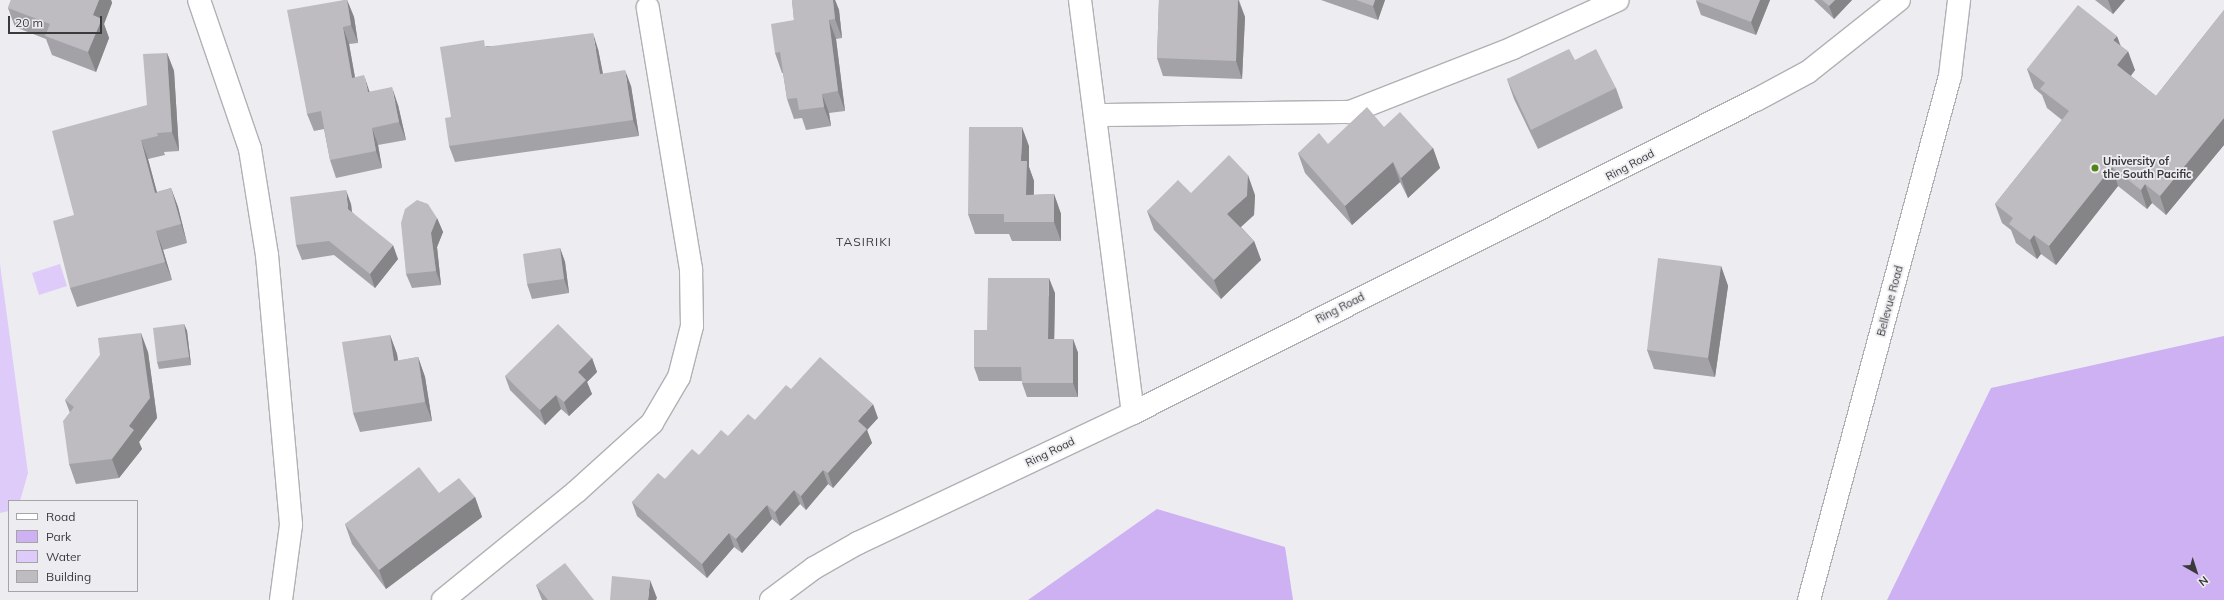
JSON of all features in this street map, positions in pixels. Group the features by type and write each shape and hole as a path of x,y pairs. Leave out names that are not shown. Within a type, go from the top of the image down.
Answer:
{"street":[{"path":"199,0 250,149 267,255 291,525 281,600"},
{"path":"1080,0 1096,114 1133,413"},
{"path":"1096,114 1350,112 1512,48 1618,0"},
{"name":"Ring Road","path":"771,600 814,568 858,543 1133,413 1756,100 1808,72 1899,0"},
{"name":"Bellevue Road","path":"1809,600 1950,76 1958,0"},
{"path":"443,600 576,492 652,423 679,377 692,326 691,269 648,8"}],"green space":[{"path":"2224,336 2224,600 1887,600 1991,388"},
{"path":"1157,509 1285,547 1293,600 1028,600"}],"water":[{"path":"0,264 28,473 20,500 8,500 8,511 0,513"},
{"path":"60,264 67,286 39,295 32,273"}],"building":[{"path":"11,0 99,0 93,15 102,19 88,52 45,36 50,24 8,8"},
{"path":"347,0 351,25 343,27 352,78 364,75 368,92 392,87 399,122 372,128 376,151 330,160 321,111 307,114 287,10"},
{"path":"792,0 833,0 835,19 829,20 838,91 822,94 824,107 799,110 797,98 787,99 780,52 775,53 771,24 794,20"},
{"path":"1159,0 1238,0 1236,61 1157,58"},
{"path":"1356,0 1375,0 1373,6"},
{"path":"1760,0 1751,22 1696,1"},
{"path":"1822,0 1835,0 1829,6"},
{"path":"2078,5 2117,36 2113,40 2128,51 2117,65 2156,96 2224,10 2224,118 2160,196 2145,184 2141,190 2112,167 2049,246 2034,235 2030,240 2009,224 2013,218 1995,204 2069,111 2040,89 2045,83 2027,69"},
{"path":"593,33 600,74 625,70 633,120 449,146 445,118 451,117 440,47 484,40 485,47"},
{"path":"1569,49 1575,60 1596,49 1616,88 1531,130 1507,79"},
{"path":"167,53 172,132 157,133 158,136 141,140 155,193 171,188 181,224 156,231 165,262 70,288 53,221 74,215 52,131 147,105 143,54"},
{"path":"1367,107 1384,127 1400,112 1433,148 1401,178 1393,162 1345,206 1298,153 1319,133 1328,144"},
{"path":"969,127 1022,127 1021,161 1027,161 1026,195 1054,194 1054,222 1004,222 1004,214 968,214"},
{"path":"1229,155 1248,175 1247,196 1227,214 1254,241 1214,280 1147,211 1178,180 1191,193"},
{"path":"346,190 348,209 393,245 370,274 329,241 296,245 290,197"},
{"path":"417,200 428,204 437,218 431,233 436,271 406,274 401,223 405,209"},
{"path":"560,248 564,279 527,284 523,254"},
{"path":"1658,258 1721,266 1708,358 1647,350"},
{"path":"988,278 1049,278 1048,339 1073,339 1073,383 1022,383 1021,367 974,367 974,330 987,330"},
{"path":"184,324 189,357 157,362 153,328"},
{"path":"558,324 592,358 578,372 586,380 564,402 556,395 540,410 505,376"},
{"path":"141,333 150,398 129,426 134,430 112,459 69,464 63,421 74,407 65,400 100,355 98,338"},
{"path":"390,335 394,361 418,357 425,402 353,413 342,342"},
{"path":"820,357 873,404 858,421 867,429 828,473 823,470 801,496 794,490 775,512 767,505 736,539 729,533 702,564 632,502 658,473 665,479 692,449 699,455 721,430 728,436 748,414 755,420 786,385 791,389"},
{"path":"419,467 439,493 459,478 475,497 379,570 345,524"},
{"path":"565,563 594,600 548,600 536,585"},
{"path":"612,576 650,580 648,600 610,600"}],"place":[{"name":"University of the South Pacific","path":"2095,168"}],"district":[{"name":"TASIRIKI","path":"864,242"}]}
